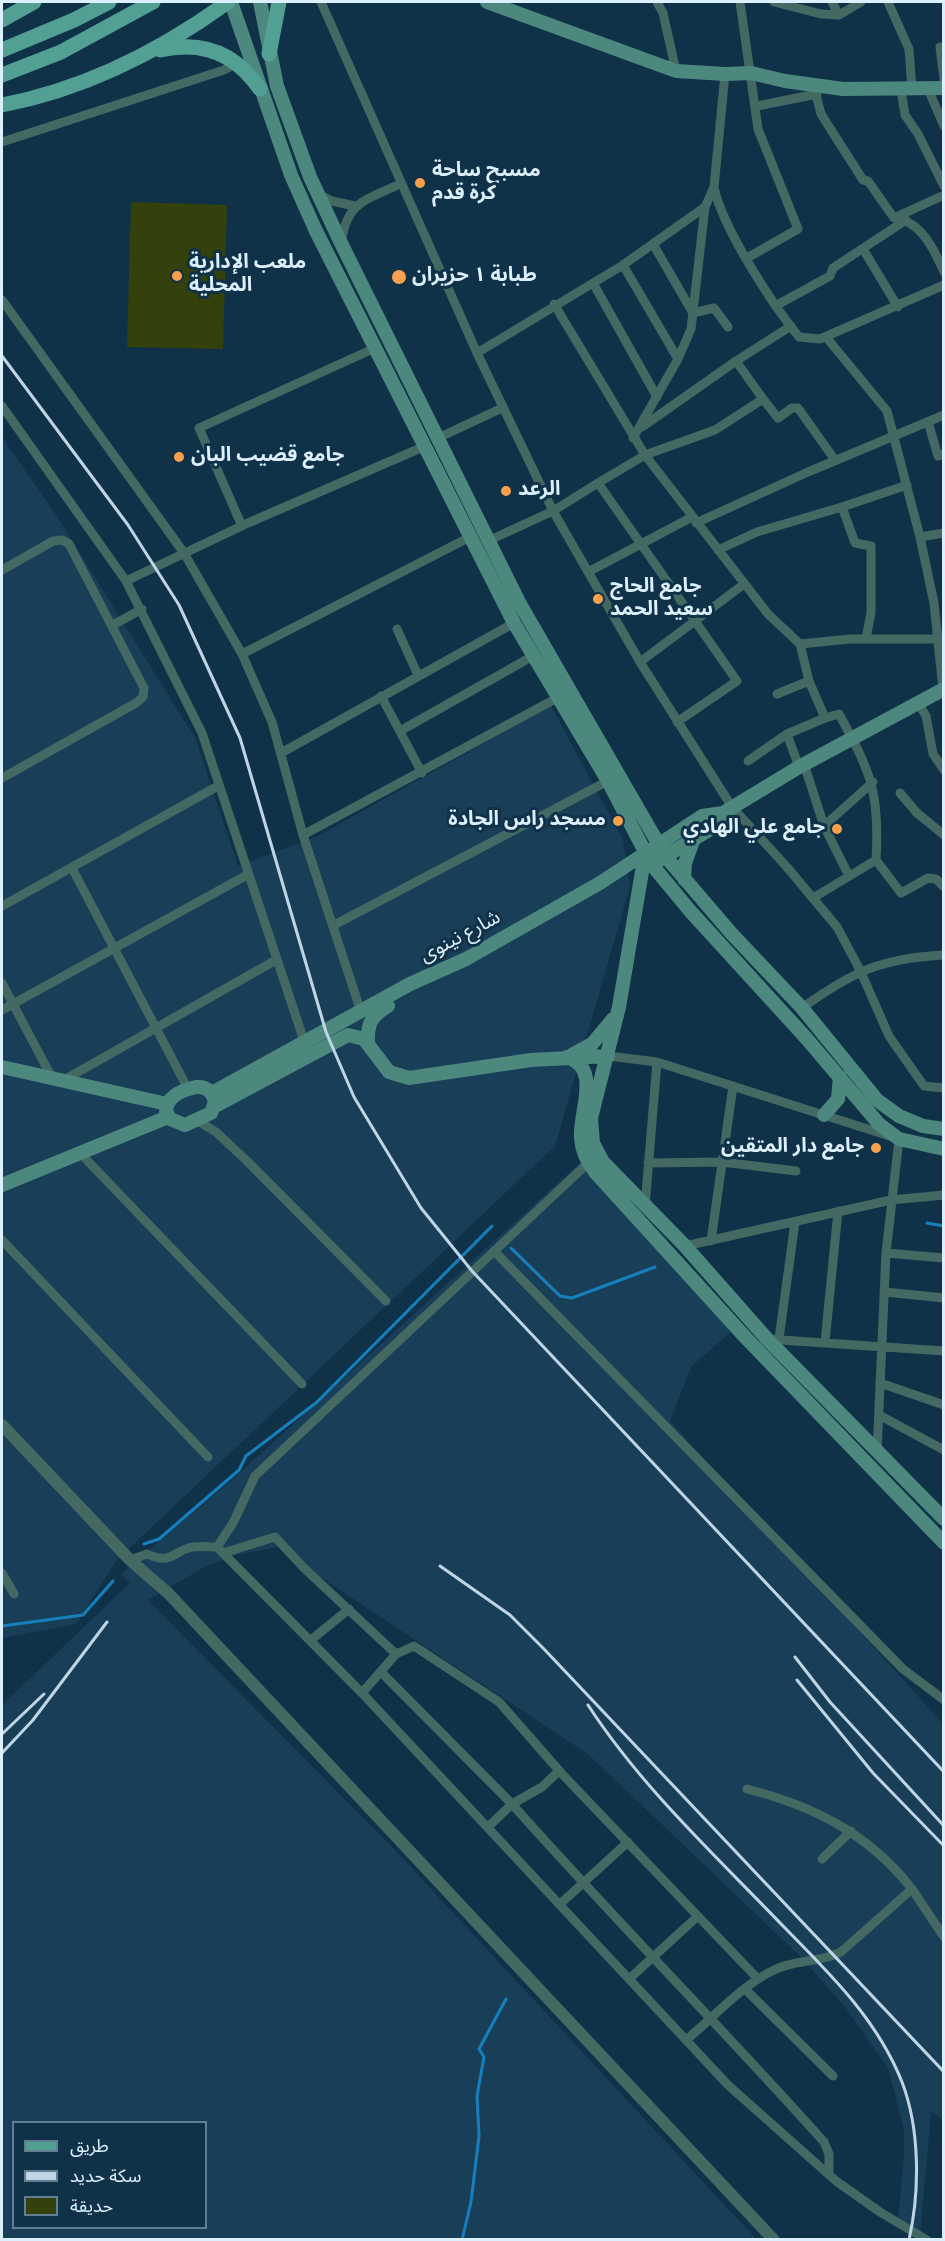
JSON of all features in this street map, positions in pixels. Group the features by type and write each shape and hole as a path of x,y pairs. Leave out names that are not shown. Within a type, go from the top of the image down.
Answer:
{"main road":[{"path":"2,20 34,2"},
{"path":"2,51 109,2"},
{"path":"2,75 61,52 153,2"},
{"path":"2,105 80,84 152,53 230,2 291,175 326,250 423,447 514,623 608,781 648,859 879,1124 899,1140 944,1149"},
{"path":"260,2 277,86 318,194 341,243 520,604 663,851 731,933 801,1008 877,1100 899,1116 923,1126 944,1130"},
{"path":"270,54 279,2"},
{"path":"490,2 676,70 725,74 751,73 815,89 944,88"},
{"path":"152,53 181,47 202,47 225,54 238,62 260,89"},
{"path":"326,250 341,243"},
{"name":"شارع نينوى","path":"663,851 702,816 728,810 802,766 943,689"},
{"name":"شارع نينوى","path":"213,1100 413,982 423,980 466,959 663,851 694,840 716,824 728,810"},
{"path":"684,879 687,855 694,840"},
{"path":"648,859 619,1007 586,1136 603,1162 773,1339 877,1452 941,1512"},
{"path":"719,942 731,933"},
{"path":"368,1043 368,1024 375,1014 412,991 423,980"},
{"path":"567,1057 584,1049 599,1038 611,1024 619,1007"},
{"path":"213,1100 343,1036 354,1035 368,1043 388,1072 409,1078 567,1057 608,1056"},
{"path":"567,1057 583,1067 588,1079 586,1136 588,1163 746,1338 944,1543"},
{"path":"2,1067 58,1079 168,1110 181,1124 198,1120 211,1113 213,1100 201,1086 188,1089 176,1095 168,1110 80,1153 2,1185"},
{"path":"824,1115 838,1099 840,1077"}],"street":[{"path":"321,2 400,184 502,408 553,511 728,810 813,898 837,927 860,970 889,1036 924,1086 944,1088"},
{"path":"657,2 663,13 676,70"},
{"path":"740,2 757,106 758,129 798,229 747,258"},
{"path":"774,2 821,14 840,15 861,2"},
{"path":"832,2 840,15"},
{"path":"888,2 909,49 906,115 944,186"},
{"path":"940,47 944,79"},
{"path":"2,142 224,70 238,62"},
{"path":"725,74 714,187 718,208 747,258 800,337 820,339 826,337 944,285"},
{"path":"757,106 815,89 821,114 863,180 868,181 894,218 906,220 924,236 944,272"},
{"path":"928,89 944,126"},
{"path":"318,194 339,204 355,206 400,184"},
{"path":"633,438 678,359 691,329 705,207 714,187"},
{"path":"894,218 944,195"},
{"path":"341,243 347,220 355,206"},
{"path":"477,353 554,304 623,265 705,207"},
{"path":"777,305 830,276 833,268 906,220"},
{"path":"653,244 693,313"},
{"path":"863,249 897,307"},
{"path":"623,265 678,359"},
{"path":"593,283 657,397"},
{"path":"2,300 183,554 242,654 272,722 303,835 361,1012"},
{"path":"554,304 645,455 768,614 800,644 809,681 825,718"},
{"path":"693,313 714,308 728,327"},
{"path":"640,429 736,361 791,326"},
{"path":"826,337 887,411 939,602 941,638 938,659 943,689"},
{"path":"242,526 199,428 375,348"},
{"path":"736,361 778,417 792,408 798,408 835,460"},
{"path":"489,540 553,511 645,455 715,430 763,399"},
{"path":"2,406 127,580 202,733 247,875 305,1044"},
{"path":"438,438 502,408"},
{"path":"588,572 641,543 944,415"},
{"path":"928,422 938,456 944,454"},
{"path":"127,580 242,526 423,447"},
{"path":"598,483 736,681 677,722"},
{"path":"718,550 757,532 907,485"},
{"path":"842,507 855,543 871,546 871,612 867,639"},
{"path":"920,537 944,533"},
{"path":"242,654 470,537"},
{"path":"2,570 53,541 66,542 72,547 143,683 143,697 2,778"},
{"path":"640,662 744,584"},
{"path":"113,625 142,609"},
{"path":"281,753 514,623"},
{"path":"397,629 418,675"},
{"path":"800,644 867,639 941,638"},
{"path":"400,731 533,656"},
{"path":"777,694 809,681"},
{"path":"381,696 422,773"},
{"path":"303,835 422,773 559,697"},
{"path":"918,703 926,716 933,754 944,770"},
{"path":"748,761 788,734 839,714 873,782 878,820 876,860 897,892 906,892 932,877 944,887"},
{"path":"788,734 824,826 849,876"},
{"path":"334,925 608,781"},
{"path":"824,826 873,782"},
{"path":"2,906 218,786"},
{"path":"900,793 917,813 944,835"},
{"path":"813,898 876,860"},
{"path":"72,868 157,1025 188,1089"},
{"path":"2,1010 247,875"},
{"path":"801,1008 860,970 911,956 944,955"},
{"path":"2,983 58,1079 276,960"},
{"path":"608,1056 657,1062 899,1140 886,1253 877,1452"},
{"path":"645,1206 657,1062"},
{"path":"711,1241 733,1086"},
{"path":"198,1120 223,1138 247,1161 386,1301"},
{"path":"80,1153 302,1384"},
{"path":"648,1162 722,1162 796,1171"},
{"path":"220,1550 255,1476 588,1163"},
{"path":"685,1246 891,1200 944,1195"},
{"path":"825,1342 838,1211"},
{"path":"773,1339 795,1222"},
{"path":"2,1240 208,1457"},
{"path":"494,1251 903,1669 944,1700"},
{"path":"886,1253 944,1258"},
{"path":"885,1293 944,1298"},
{"path":"746,1338 944,1351"},
{"path":"880,1383 944,1406"},
{"path":"879,1415 944,1450"},
{"path":"2,1425 130,1560 169,1594 774,2240"},
{"path":"130,1560 147,1554 157,1559 173,1558 192,1547 220,1550 275,1537 396,1654"},
{"path":"220,1550 362,1693 728,2085 829,2174 880,2212 927,2240"},
{"path":"2,1573 14,1594"},
{"path":"311,1640 349,1609"},
{"path":"362,1693 396,1654 408,1647 420,1649 499,1702 560,1771 758,1979"},
{"path":"381,1672 512,1804 582,1884 712,2019 824,2142 829,2154 829,2174"},
{"path":"488,1827 512,1804 542,1787 560,1771"},
{"path":"747,1789 816,1811 851,1831 879,1852 912,1889 944,1937"},
{"path":"822,1859 851,1831"},
{"path":"560,1904 628,1842"},
{"path":"686,2040 758,1979 782,1966 828,1959 841,1952 912,1889"},
{"path":"630,1979 698,1916"},
{"path":"746,1989 833,2076"}],"shaded area":[{"path":"2,437 58,518 195,738 238,866 316,837 551,706 623,840 630,886 555,1146 116,1561 76,1624 2,1638"},
{"path":"583,1160 736,1327 691,1367 670,1421 943,1724 944,2121 931,2111 920,2236 898,2222 904,2129 888,2068 845,2007 803,1959 588,1754 293,1559 281,1546 237,1555 206,1566 148,1600 392,1847 756,2239 2,2240 2,1705 130,1583 121,1574 233,1479"}],"green space":[{"name":"ملعب الإدارية المحلية","path":"131,202 227,205 223,349 127,347"}],"waterway":[{"path":"927,1223 944,1226"},
{"path":"144,1544 159,1539 239,1470 246,1456 317,1402 492,1226"},
{"path":"511,1248 560,1296 572,1298 655,1267"},
{"path":"2,1626 83,1615 113,1581"},
{"path":"462,2240 471,2202 479,2136 477,2096 484,2057 479,2049 506,1999"}],"railway":[{"path":"2,356 128,525 179,605 240,738 326,1032 354,1097 421,1208 472,1271 944,1772"},
{"path":"440,1566 510,1615 544,1649 944,2072"},
{"path":"2,1753 33,1720 107,1622"},
{"path":"795,1657 830,1702 944,1826"},
{"path":"797,1680 873,1773 944,1846"},
{"path":"2,1734 44,1694"},
{"path":"588,1705 632,1765 656,1793 835,1980 866,2018 892,2059 908,2100 915,2140 915,2201 909,2240"}],"place":[{"name":"مسبح ساحة كرة قدم","path":"420,183"},
{"name":"ملعب الإدارية المحلية","path":"177,276"},
{"name":"طبابة ١ حزيران","path":"399,277"},
{"name":"جامع قضيب البان","path":"179,457"},
{"name":"الرعد","path":"506,491"},
{"name":"جامع الحاج سعيد الحمد","path":"598,599"},
{"name":"مسجد راس الجادة","path":"618,821"},
{"name":"جامع علي الهادي","path":"837,829"},
{"name":"جامع دار المتقين","path":"876,1148"}]}
